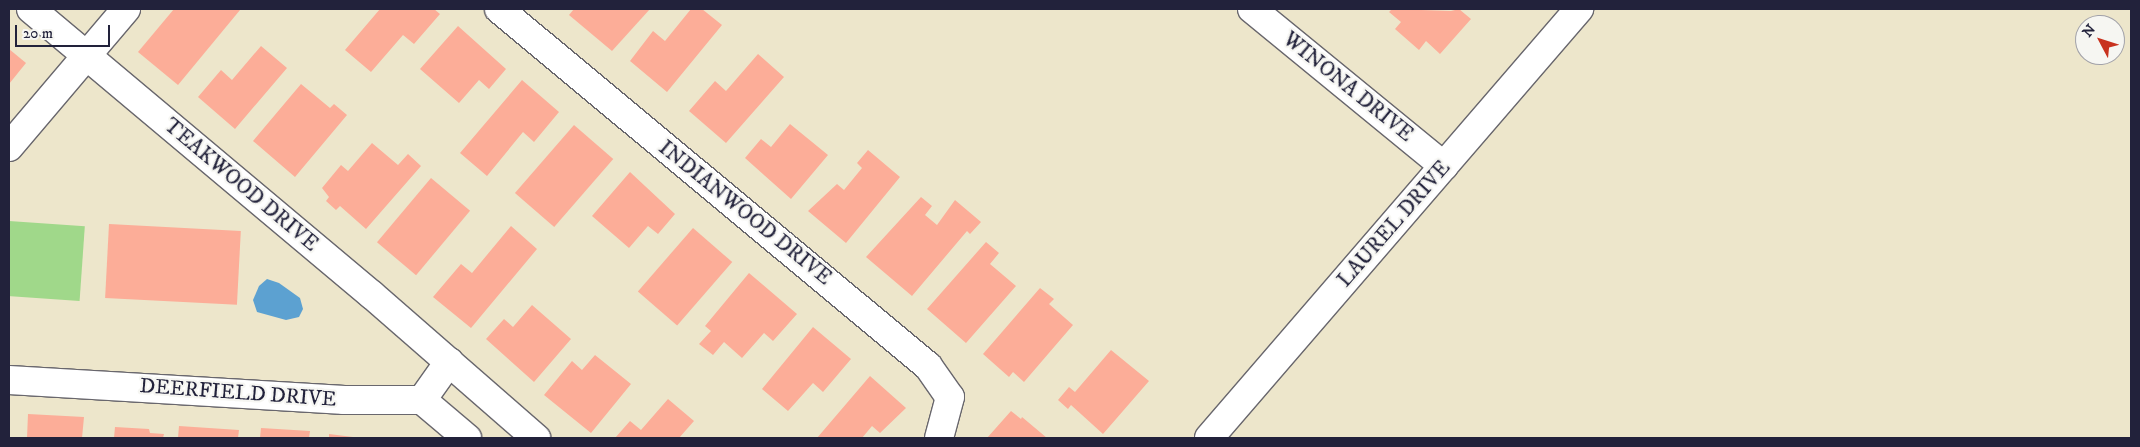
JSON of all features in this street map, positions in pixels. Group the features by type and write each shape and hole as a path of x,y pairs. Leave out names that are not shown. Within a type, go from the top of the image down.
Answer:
{"street":[{"name":"TEAKWOOD DRIVE","path":"31,9 88,53 536,438"},
{"path":"9,147 126,9"},
{"name":"INDIANWOOD DRIVE","path":"500,9 928,366 950,397 939,438"},
{"name":"WINONA DRIVE","path":"1252,9 1444,166"},
{"name":"LAUREL DRIVE","path":"1209,438 1579,9"},
{"path":"449,362 422,400 467,438"},
{"name":"DEERFIELD DRIVE","path":"9,380 344,400 422,400"}],"green space":[{"path":"9,221 85,226 80,301 9,296"}],"water":[{"path":"267,279 279,283 300,298 303,309 299,317 286,320 257,312 253,300 259,286"}],"building":[{"path":"174,9 240,10 178,85 138,52"},
{"path":"380,9 434,9 440,14 414,44 403,35 371,72 345,50"},
{"path":"574,9 650,9 612,51 569,15"},
{"path":"691,9 702,9 722,25 667,92 630,61 653,31 665,41"},
{"path":"1392,9 1451,11 1459,9 1471,19 1440,54 1426,41 1419,50 1395,29 1401,22 1389,12"},
{"path":"458,26 506,69 489,89 479,80 459,103 420,69"},
{"path":"261,46 287,68 235,129 198,97 221,70 232,80"},
{"path":"9,49 26,63 9,84"},
{"path":"758,54 784,77 726,143 689,111 715,81 726,91"},
{"path":"522,80 559,112 534,142 523,132 487,176 460,153"},
{"path":"301,84 330,108 334,104 347,115 295,177 253,141"},
{"path":"790,124 828,155 791,199 745,158 761,139 771,147"},
{"path":"574,125 613,159 554,227 515,193"},
{"path":"372,143 398,165 408,154 421,166 366,229 340,206 336,210 326,201 329,197 322,188 341,165 348,171"},
{"path":"868,150 900,177 846,243 808,211 837,184 844,190 862,168 857,163"},
{"path":"630,172 675,214 658,234 648,226 629,248 592,216"},
{"path":"431,178 470,211 416,275 377,242"},
{"path":"921,197 932,206 925,215 937,225 955,200 981,222 970,234 967,231 912,296 866,257"},
{"path":"109,224 241,231 237,305 105,298"},
{"path":"511,226 537,249 471,328 433,297 461,264 472,273"},
{"path":"693,228 732,262 677,326 638,291"},
{"path":"986,242 999,253 990,264 1016,286 966,343 927,309"},
{"path":"749,273 797,314 773,341 764,333 742,358 724,342 713,355 699,344 711,331 705,326"},
{"path":"1040,288 1054,299 1049,304 1073,325 1024,382 1013,372 1009,377 983,354"},
{"path":"532,305 571,339 534,382 486,339 504,319 513,327"},
{"path":"813,327 851,359 823,392 813,383 788,411 762,389"},
{"path":"1111,350 1149,381 1103,434 1071,405 1068,409 1058,400 1069,387 1075,392"},
{"path":"595,355 631,384 591,433 544,395 572,361 582,370"},
{"path":"870,376 906,408 880,433 872,426 862,438 817,438"},
{"path":"668,399 694,421 679,438 615,438 630,421 641,430"},
{"path":"1011,411 1021,419 1022,417 1047,438 987,438"},
{"path":"28,414 84,417 82,438 27,438"},
{"path":"179,426 239,430 238,438 178,438"},
{"path":"115,427 149,429 150,433 164,434 163,438 114,438"},
{"path":"261,428 310,431 309,438 260,438"},
{"path":"329,434 353,437 353,438 329,438"}]}
